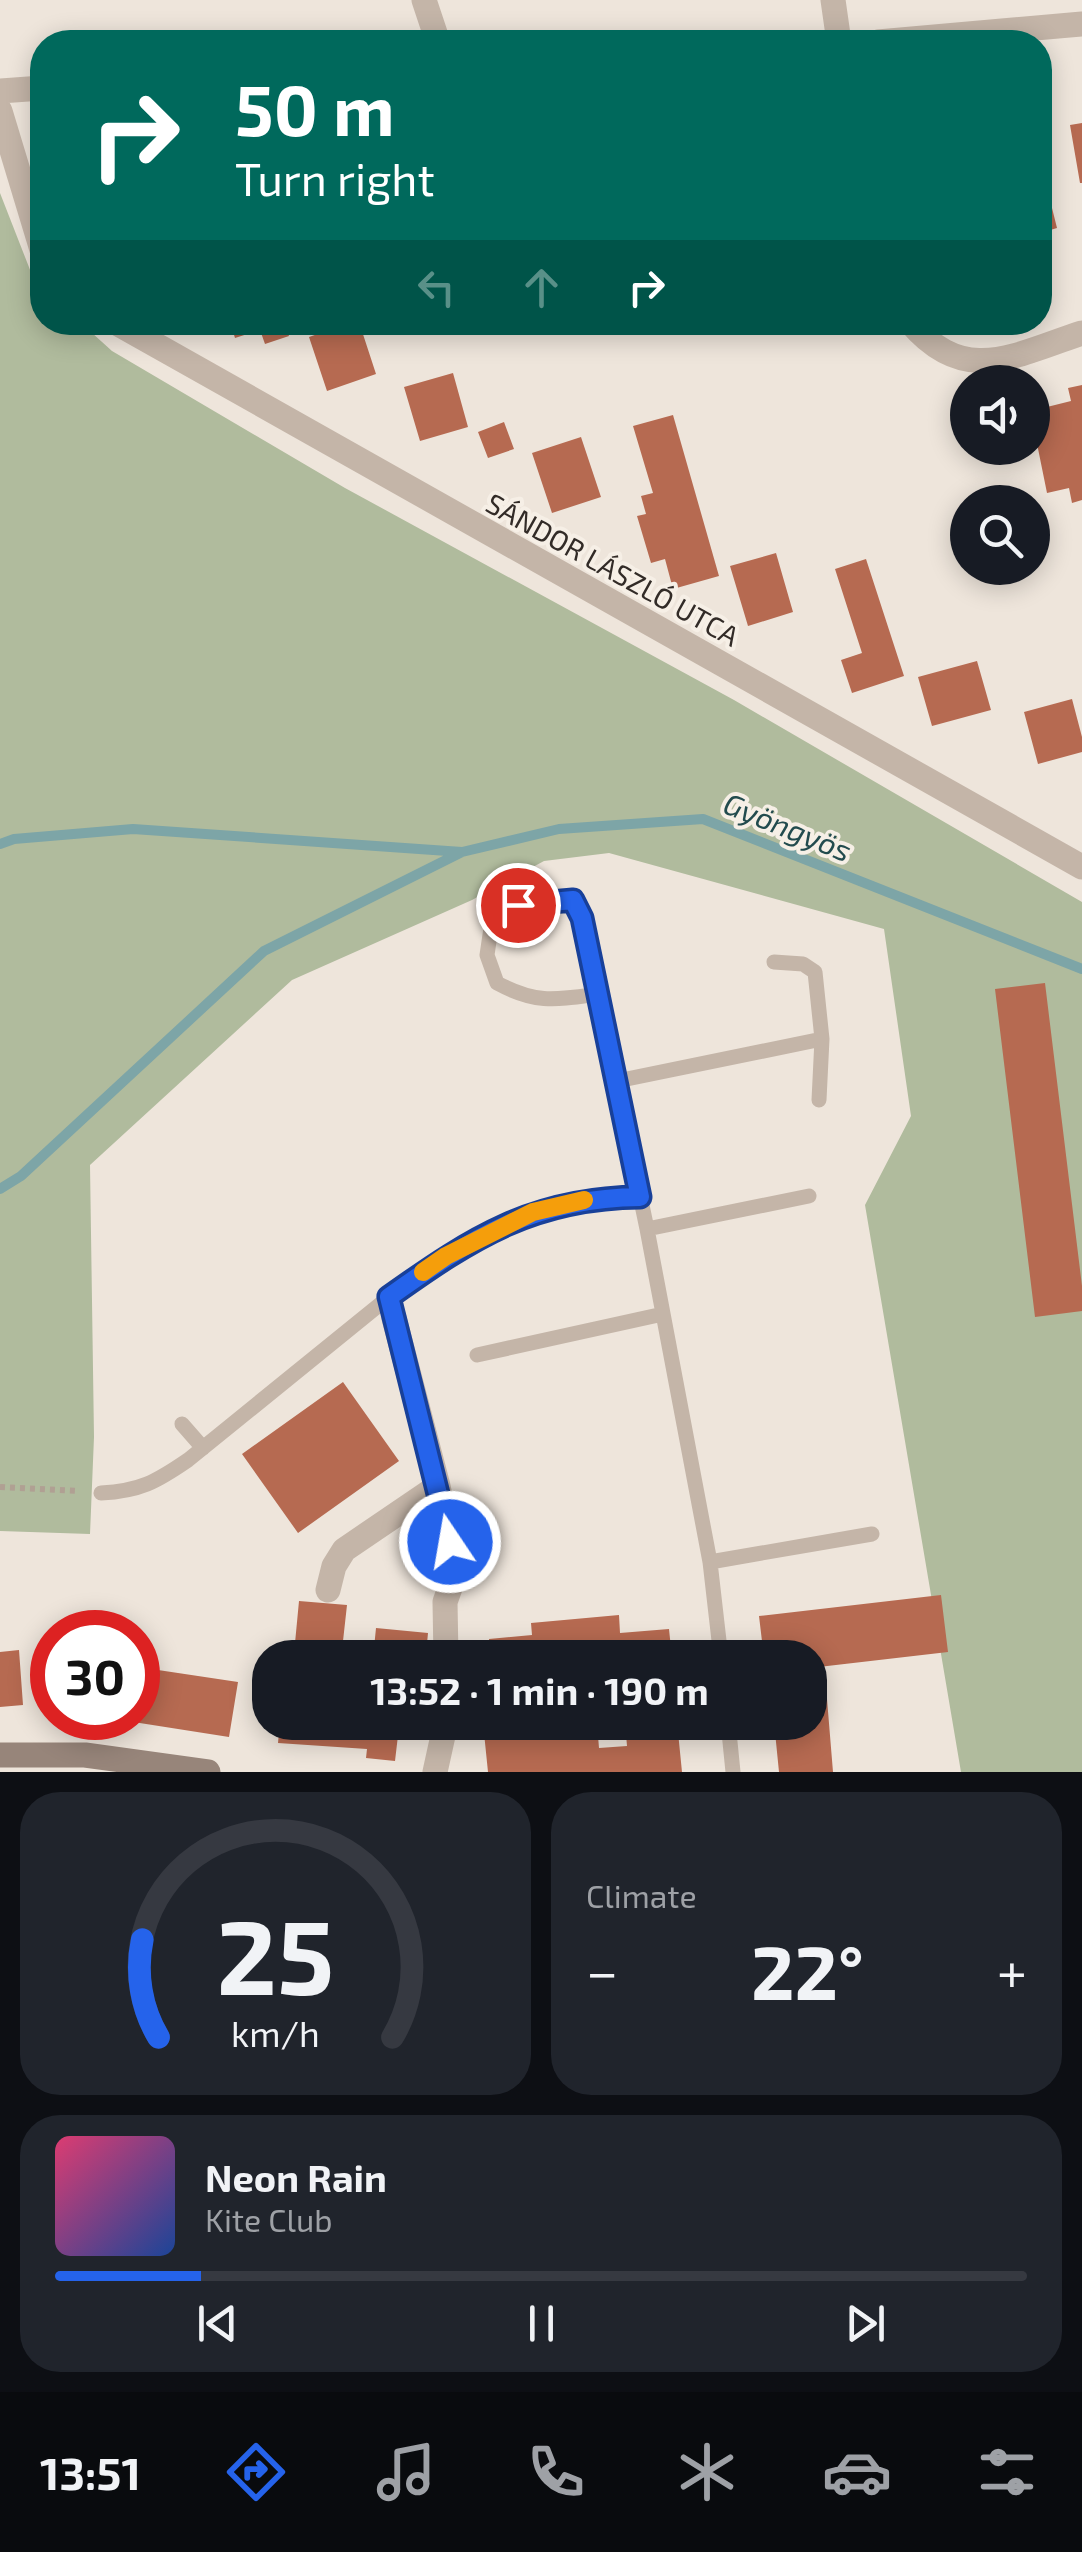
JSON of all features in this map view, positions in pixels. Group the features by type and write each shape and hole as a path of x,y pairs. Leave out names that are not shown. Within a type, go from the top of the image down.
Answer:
{"street":[{"path":"424,0 434,30"},
{"path":"833,0 837,30"},
{"path":"1014,30 1082,24"},
{"path":"0,91 30,89"},
{"path":"0,110 30,210"},
{"path":"921,335 950,357 974,362 1003,359 1082,334"},
{"name":"SÁNDOR LÁSZLÓ UTCA","path":"137,335 1082,868"},
{"path":"392,1308 456,1570 446,1602 446,1640"},
{"path":"328,1590 334,1566 344,1550 438,1486"},
{"path":"435,1772 442,1740"},
{"path":"0,1755 86,1755 208,1772"}],"lane":[{"path":"598,994 525,998 497,984 487,955 491,928 518,905 573,900 582,918 617,1081 647,1229 710,1562 718,1640"},
{"path":"774,962 803,964 815,972 822,1039 819,1100"},
{"path":"617,1081 822,1039"},
{"path":"647,1229 809,1196"},
{"path":"96,1492 130,1492 154,1483 392,1308 446,1256 533,1212 598,1198 640,1197"},
{"path":"477,1355 663,1314"},
{"path":"182,1424 203,1448"},
{"path":"710,1562 872,1534"},
{"path":"730,1740 733,1772"}],"path":[{"path":"0,1487 96,1492"}],"green space":[{"path":"0,193 30,270 30,335 94,335 112,351 345,488 734,700 1082,902 1082,1772 961,1772 865,1205 911,1116 884,929 609,853 544,861 472,900 292,980 90,1165 94,1437 90,1534 0,1531"}],"building":[{"path":"1082,123 1082,183 1080,183 1070,125"},
{"path":"262,335 289,336 265,344"},
{"path":"363,335 376,374 327,391 309,337"},
{"path":"453,373 468,427 420,441 404,387"},
{"path":"1082,385 1082,500 1072,503 1069,488 1050,492 1041,465 1050,465 1050,406 1071,401 1068,388"},
{"path":"673,415 719,576 673,589 665,559 651,563 637,516 646,514 641,496 653,493 633,426"},
{"path":"504,422 514,449 488,458 478,432"},
{"path":"581,437 601,497 552,513 532,453"},
{"path":"776,553 793,612 748,626 730,566"},
{"path":"866,559 904,676 852,693 841,660 862,653 835,569"},
{"path":"977,661 991,710 932,726 918,677"},
{"path":"1072,699 1082,752 1038,764 1024,712"},
{"path":"1045,983 1082,1311 1035,1317 995,989"},
{"path":"343,1382 399,1461 298,1533 242,1454"},
{"path":"941,1595 948,1652 827,1666 827,1640 762,1640 759,1616"},
{"path":"299,1601 347,1605 343,1640 295,1640"},
{"path":"619,1615 620,1633 669,1629 670,1640 489,1640 532,1635 531,1623"},
{"path":"376,1628 428,1633 427,1640 375,1640"},
{"path":"19,1650 23,1705 0,1707 0,1652"},
{"path":"160,1670 238,1682 229,1737 160,1726"},
{"path":"827,1699 833,1772 779,1772 776,1740 827,1740"},
{"path":"397,1740 395,1761 366,1758 367,1749 278,1743"},
{"path":"485,1740 598,1740 599,1748 627,1746 626,1740 679,1740 682,1772 488,1772"}],"waterway":[{"name":"Gyöngyös","path":"0,1189 21,1176 264,951 462,852 559,829 703,819 1082,969"},
{"name":"Gyöngyös","path":"0,844 14,839 133,829 462,852"}],"slow traffic":[{"path":"423,1272 446,1256 533,1212 584,1200"}],"route":[{"path":"450,1542 389,1297 446,1256 533,1212 598,1198 640,1197 582,918 573,900 518,905"}]}
